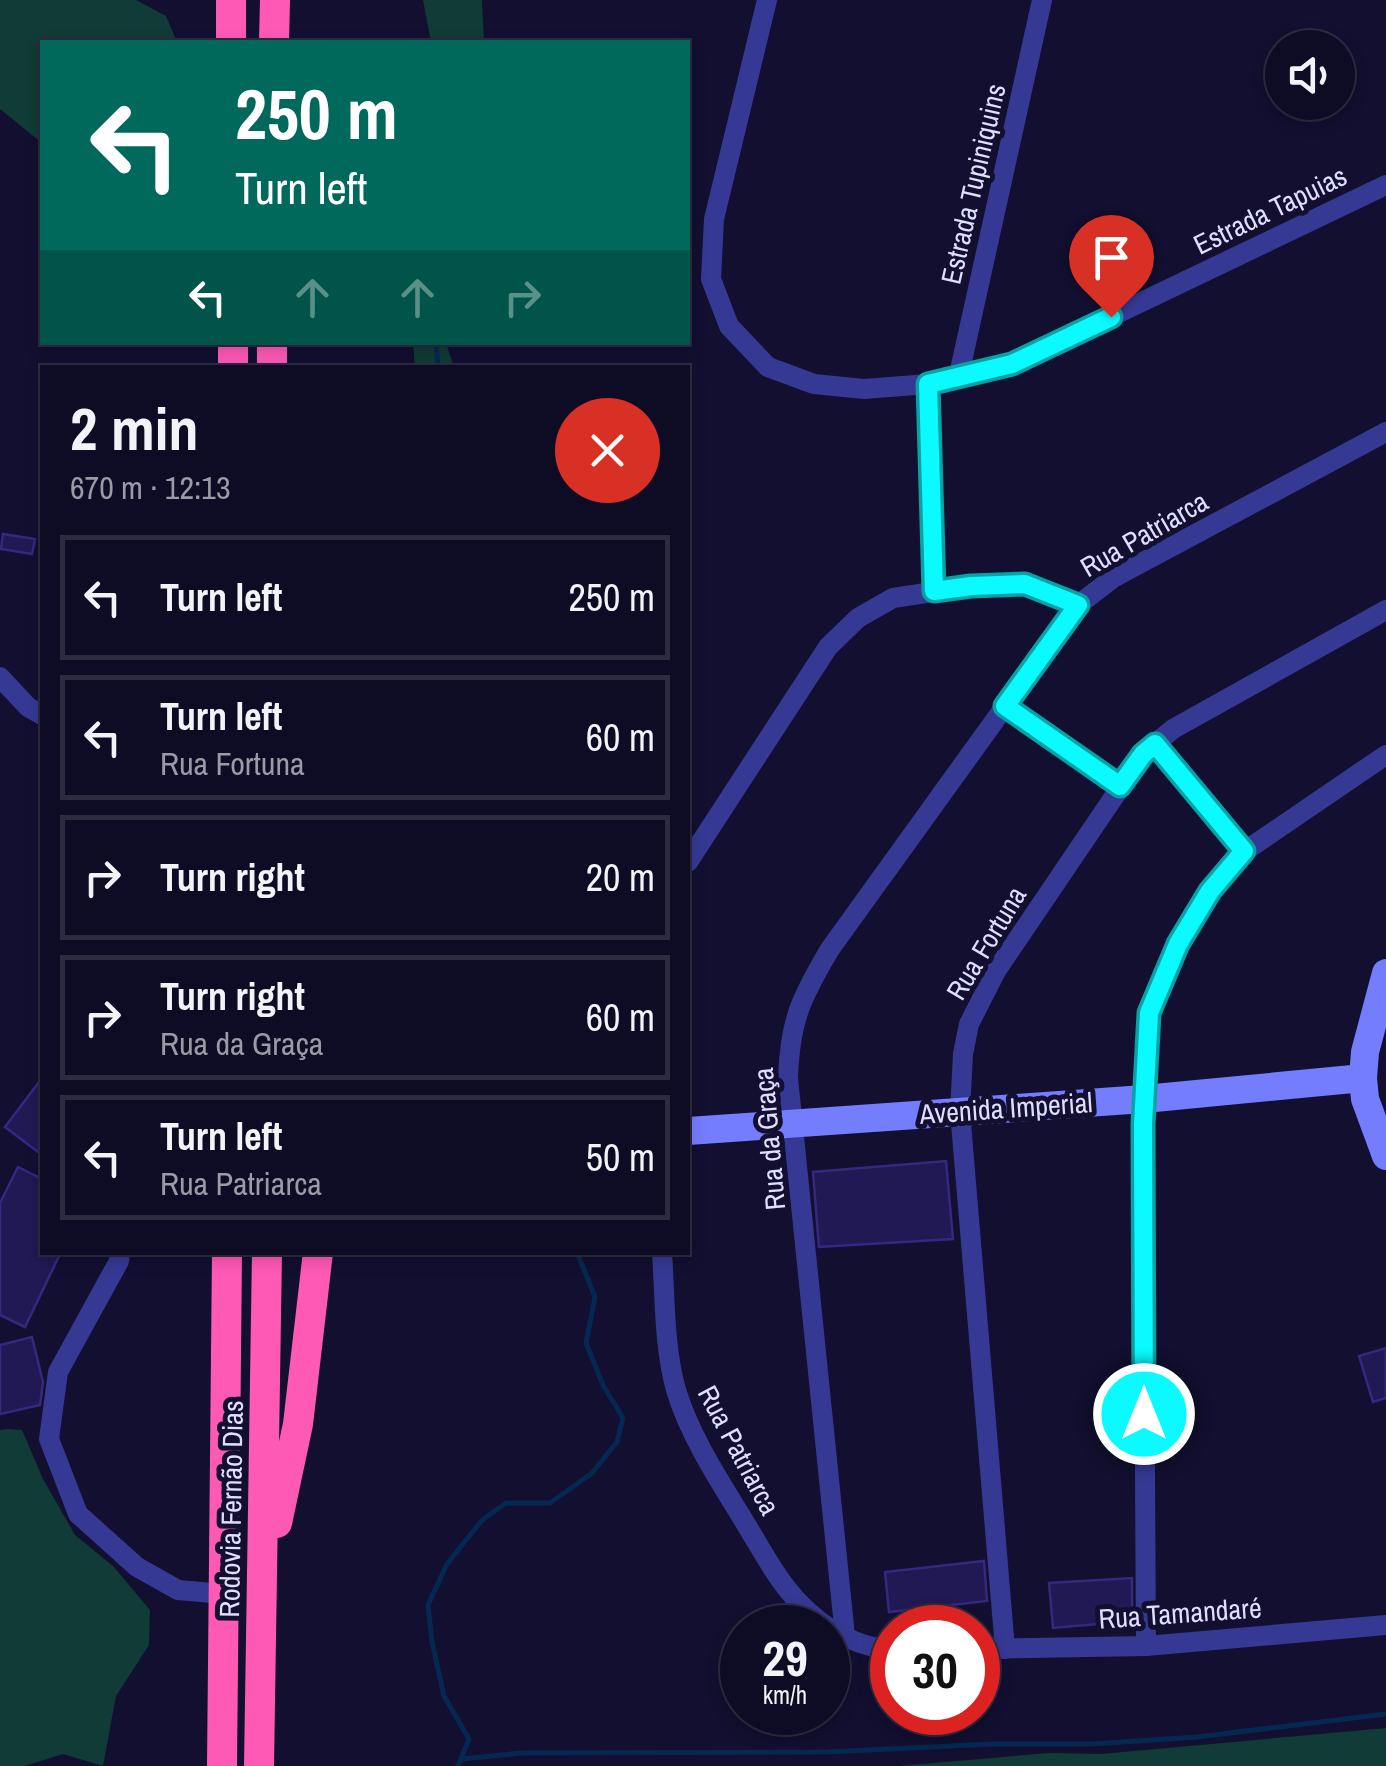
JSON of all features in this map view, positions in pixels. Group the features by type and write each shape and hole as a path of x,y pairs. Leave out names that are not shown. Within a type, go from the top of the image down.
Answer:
{"highway":[{"path":"231,0 231,40"},
{"path":"274,0 274,40"},
{"name":"Rodovia Fernão Dias","path":"222,1766 227,1255"},
{"name":"Rodovia Fernão Dias","path":"259,1766 267,1255"},
{"path":"263,1590 298,1424 318,1255"}],"main road":[{"path":"1386,973 1363,1078 1366,1099 1386,1156"},
{"name":"Avenida Imperial","path":"690,1131 1363,1078"}],"street":[{"name":"Estrada Tapuias","path":"767,0 714,219 711,279 729,326 768,366 814,384 864,388 928,384 1012,364 1386,185"},
{"name":"Estrada Tupiniquins","path":"958,379 1042,0"},
{"path":"928,384 934,591"},
{"name":"Rua Patriarca","path":"690,859 828,647 858,618 893,598 971,586 1025,584 1078,605 1112,578 1386,432"},
{"name":"Rua da Graça","path":"842,1605 788,1078 790,1036 804,992 830,949 1078,605"},
{"name":"Rua Fortuna","path":"1005,1650 960,1111 969,1024 996,971 1143,754 1173,729 1386,610"},
{"path":"0,677 28,707 40,714"},
{"path":"1146,1646 1144,1098 1149,1013 1186,930 1210,891 1244,851 1386,755"},
{"path":"120,1255 58,1372 48,1438 78,1514 136,1567 178,1590 224,1594"},
{"name":"Rua Patriarca","path":"662,1255 670,1354 684,1415 783,1585 802,1605"},
{"name":"Rua Tamandaré","path":"1000,1650 1146,1646 1386,1625"}],"lane":[{"path":"1005,706 1120,786"},
{"path":"1155,744 1244,851"}],"green space":[{"path":"0,0 136,0 166,16 176,40 40,40 40,141 0,109"},
{"path":"423,0 482,0 484,40 431,40"},
{"path":"413,345 447,345 453,365 415,365"},
{"path":"0,1430 22,1430 43,1479 75,1535 113,1566 150,1610 149,1645 116,1696 103,1766 63,1754 25,1766 0,1766"},
{"path":"1386,1728 1386,1766 898,1766 1049,1753 1101,1754"}],"building":[{"path":"3,534 35,539 32,554 1,549"},
{"path":"40,1081 40,1153 5,1127"},
{"path":"946,1161 953,1239 819,1247 813,1172"},
{"path":"18,1167 40,1178 40,1255 60,1255 25,1327 0,1315 0,1203"},
{"path":"32,1337 43,1382 40,1405 0,1414 0,1345"},
{"path":"1386,1348 1386,1398 1373,1402 1359,1356"},
{"path":"984,1561 987,1601 888,1605 885,1572"},
{"path":"1132,1578 1132,1621 1053,1628 1049,1583"}],"waterway":[{"path":"436,345 438,365"},
{"path":"458,1766 469,1739 444,1696 428,1605 447,1564 482,1520 506,1503 550,1503 592,1473 617,1442 623,1418 603,1385 586,1343 595,1297 578,1255"},
{"path":"461,1759 522,1753 827,1752 1092,1744 1197,1737 1386,1714"}],"route":[{"path":"1111,317 1012,364 928,384 934,591 1025,584 1078,605 1005,706 1120,786 1155,744 1244,851 1210,891 1178,944 1149,1013 1143,1124 1144,1414"}]}
